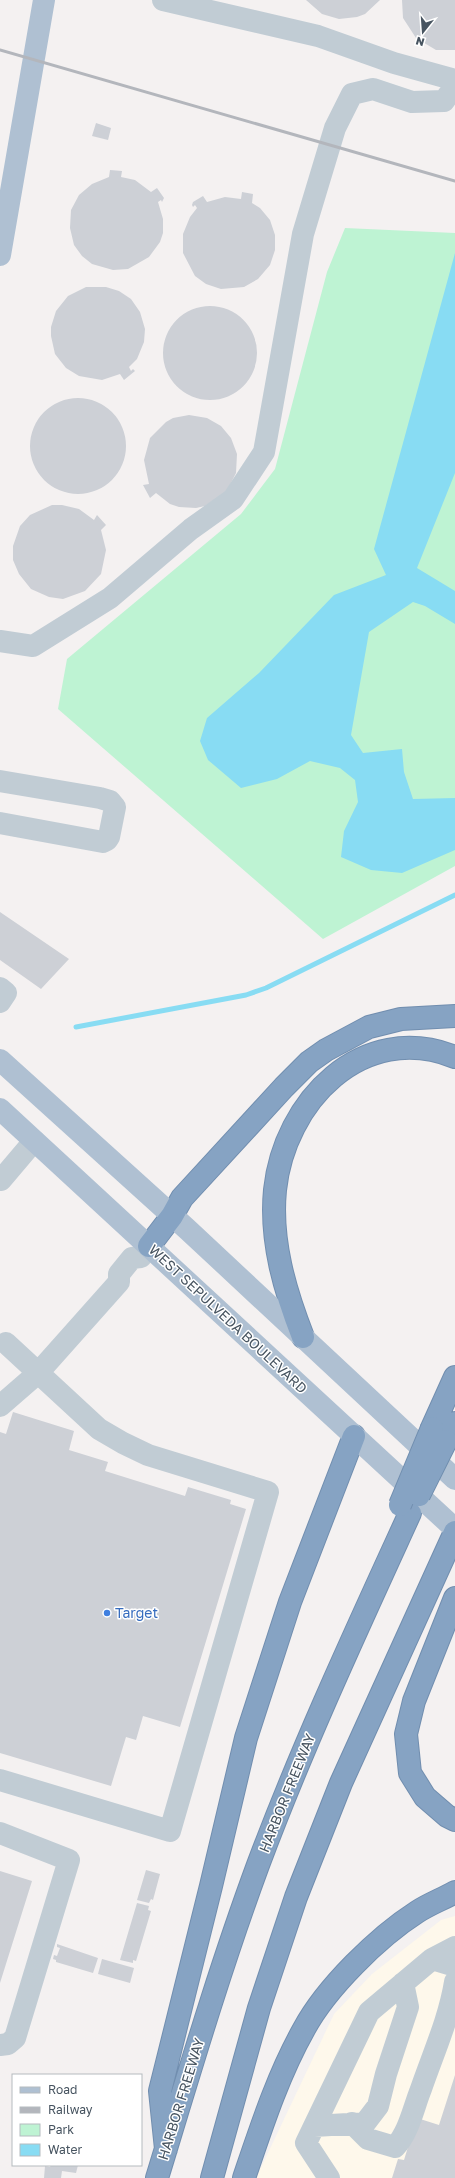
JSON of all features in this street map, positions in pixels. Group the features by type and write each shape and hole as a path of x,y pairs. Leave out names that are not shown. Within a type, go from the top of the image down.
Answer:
{"highway":[{"path":"145,1252 172,1216 182,1198 308,1062 341,1040 376,1025 402,1019 455,1016"},
{"path":"303,1337 289,1302 275,1234 275,1189 280,1165 294,1125 311,1099 336,1072 363,1059 380,1052 407,1048 436,1051 455,1057"},
{"name":"HARBOR FREEWAY","path":"157,2178 215,1987 258,1865 405,1509 444,1431 455,1377"},
{"path":"166,2149 160,2091 246,1738 290,1602 354,1436"},
{"path":"212,2178 258,2008 296,1897 341,1783 451,1541"},
{"path":"455,1598 414,1701 406,1734 410,1773 425,1797 447,1816 455,1820"},
{"path":"244,2178 288,2058 305,2027 332,1990 371,1948 417,1912 455,1892"}],"main road":[{"path":"0,255 44,0"},
{"path":"0,1060 172,1216 455,1479"},
{"name":"WEST SEPULVEDA BOULEVARD","path":"0,1109 145,1252 354,1436 455,1529"}],"lane":[{"path":"166,0 318,36 394,63 455,80"},
{"path":"0,641 33,646 110,598 191,529 233,499 264,452 303,234 334,128 352,94 373,89 412,102 444,101 455,86"},
{"path":"0,781 100,798 110,802 115,807 110,837 103,842 0,823"},
{"path":"0,988 6,993 0,1002"},
{"path":"2,1180 34,1141"},
{"path":"0,1406 38,1372 119,1282 119,1274 132,1258 145,1252"},
{"path":"0,1780 170,1831 268,1492 148,1455 123,1443 99,1429 66,1401 38,1372 6,1343"},
{"path":"0,1833 69,1860 15,2038 8,2044 0,2045"},
{"path":"329,2178 306,2143 369,2012 432,1959 455,1947"},
{"path":"432,1959 455,1966"},
{"path":"352,2123 368,2139 395,2147 404,2137 428,2072 453,1996 455,1982"},
{"path":"314,2126 366,2123 378,2106 386,2074 408,2007 403,1983"}],"shaded area":[{"path":"455,1916 455,2178 256,2178 334,2014 372,1974 441,1920"}],"green space":[{"path":"345,228 455,233 455,866 323,939 58,709 67,659 241,514 275,469 327,272"}],"water":[{"path":"455,253 455,473 417,568 455,591 455,624 425,606 413,602 369,632 351,735 363,753 402,749 404,772 413,799 455,798 455,850 402,873 371,870 341,857 344,831 358,802 355,780 340,768 310,761 277,779 241,788 208,760 200,741 207,718 259,673 334,595 386,575 374,549"}],"building":[{"path":"306,0 380,0 365,14 357,17 339,19 322,14"},
{"path":"402,0 455,0 455,50 436,50 416,38 403,18"},
{"path":"96,123 111,128 108,140 92,136"},
{"path":"110,170 122,171 121,177 135,180 151,192 157,188 164,198 162,202 161,200 158,202 163,219 163,233 160,242 149,257 128,269 113,270 92,264 82,256 74,245 70,228 71,210 79,195 92,184 109,177"},
{"path":"242,192 253,194 252,203 260,208 270,220 275,235 275,250 270,265 258,279 244,287 221,289 206,284 195,276 183,253 183,234 190,217 197,208 195,205 193,207 193,202 203,196 207,202 225,197 241,199"},
{"path":"86,287 106,287 119,291 131,299 140,312 145,329 144,342 137,359 129,367 131,371 133,369 135,371 124,380 120,374 102,380 79,376 66,368 55,354 51,336 51,327 56,311 68,296"},
{"path":"210,306 228,310 243,320 253,335 257,353 253,371 243,386 228,396 210,400 192,396 177,386 167,371 163,353 167,335 177,320 192,310"},
{"path":"78,398 96,402 105,406 112,412 118,419 122,428 126,446 122,464 118,473 112,480 105,486 96,490 78,494 60,490 51,486 44,480 38,473 34,464 30,446 34,428 38,419 44,412 51,406 60,402"},
{"path":"189,415 207,418 221,426 231,438 237,454 236,473 227,491 205,506 196,508 179,507 170,504 156,493 150,498 143,485 149,484 144,460 150,438 166,422 173,418"},
{"path":"52,505 62,505 79,509 94,520 97,515 106,525 101,530 106,550 101,574 85,591 63,599 49,597 31,589 19,574 13,560 13,546 20,526 30,515"},
{"path":"0,912 69,959 41,989 0,960"},
{"name":"Target","path":"13,1412 74,1431 69,1450 108,1462 105,1471 185,1496 188,1487 231,1500 230,1504 246,1509 180,1727 143,1716 136,1740 126,1737 111,1786 0,1753 0,1432 6,1434"},
{"path":"146,1870 160,1874 153,1900 151,1899 149,1903 137,1900"},
{"path":"0,1871 32,1881 0,1983"},
{"path":"137,1903 149,1906 148,1910 151,1911 136,1961 133,1960 133,1963 120,1960"},
{"path":"57,1944 98,1958 93,1973 56,1962 56,1960 53,1959 54,1955 57,1956 60,1948 57,1947"},
{"path":"102,1959 134,1968 130,1983 98,1974"},
{"path":"455,2075 455,2178 392,2178 398,2159 404,2160 417,2118 439,2125"},
{"path":"45,2166 78,2166 76,2173 62,2171 61,2178 44,2178"}],"waterway":[{"path":"76,1027 246,995 266,988 455,895"}],"railway":[{"path":"0,50 455,181"}],"place":[{"name":"Target","path":"107,1613"}]}
